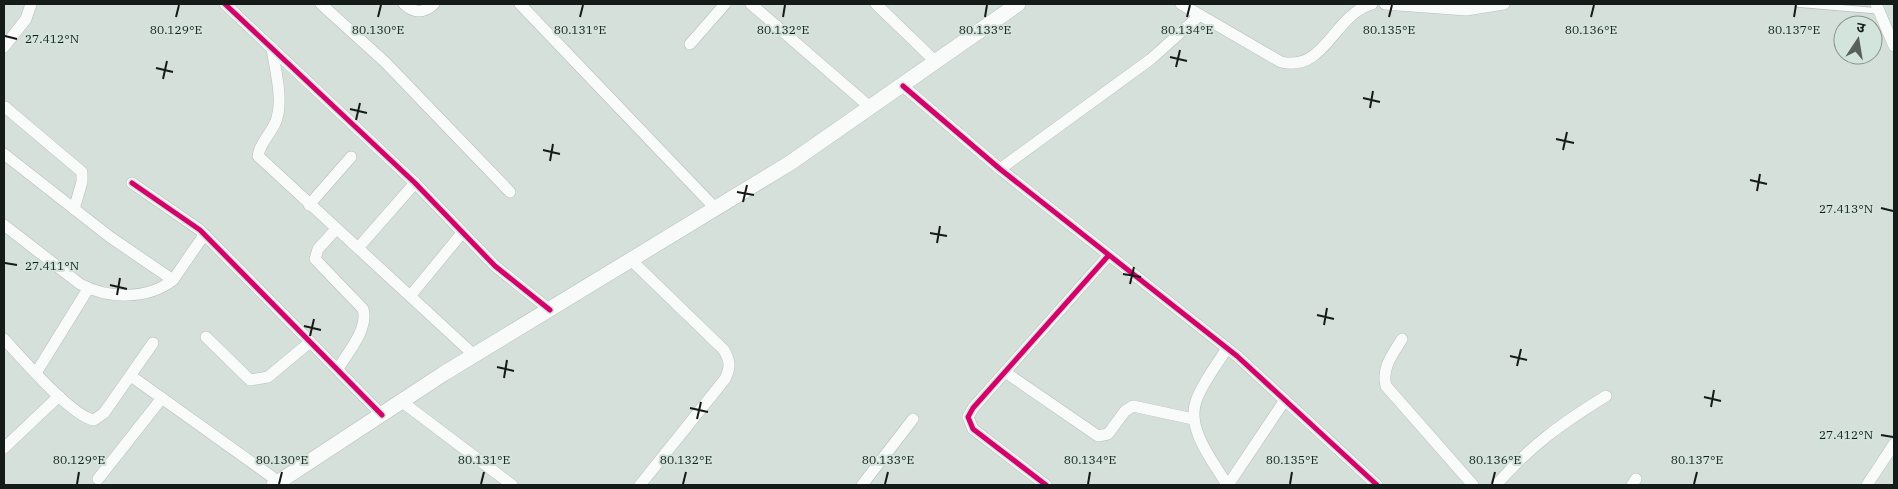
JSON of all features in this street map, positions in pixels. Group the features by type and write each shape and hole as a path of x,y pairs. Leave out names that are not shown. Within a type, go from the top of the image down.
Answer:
{"main road":[{"path":"276,484 474,355 716,209 871,108 1018,4"}],"street":[{"path":"4,47 26,19 32,4"},
{"path":"225,4 415,183 495,266 550,310"},
{"path":"321,4 385,62 510,192"},
{"path":"404,4 416,12 425,12 434,4"},
{"path":"520,4 716,209"},
{"path":"690,44 725,4"},
{"path":"751,4 871,108"},
{"path":"876,4 936,62"},
{"path":"1181,4 1281,62 1291,64 1311,59 1355,10 1372,4"},
{"path":"1385,4 1466,10 1504,4"},
{"path":"1877,7 1894,46"},
{"path":"1000,169 1144,65 1200,15"},
{"path":"272,48 279,107 273,128 259,148 258,156 474,355"},
{"path":"903,86 1000,169 1227,348 1378,485"},
{"path":"5,107 82,172 82,182 74,209"},
{"path":"4,154 110,237 173,280"},
{"path":"309,205 351,157"},
{"path":"132,183 184,217 204,235 382,414"},
{"path":"358,248 415,183"},
{"path":"4,225 72,279 88,289 117,295 133,295 160,288 173,280 204,235"},
{"path":"336,229 318,249 315,259 363,309 365,315 360,332 338,369"},
{"path":"411,295 462,233"},
{"path":"1046,485 973,429 968,417 972,408 1108,256"},
{"path":"631,260 724,350 729,359 730,368 725,379 640,485"},
{"path":"36,373 88,289"},
{"path":"206,337 250,380 268,376 310,342"},
{"path":"4,339 59,396 86,418 98,419 131,376 153,343"},
{"path":"1402,339 1386,367 1383,377 1386,386 1473,485"},
{"path":"1227,348 1196,402 1193,419 1198,434 1228,485 1285,400"},
{"path":"1005,372 1098,436 1108,434 1125,411 1133,406 1193,419"},
{"path":"131,376 276,484"},
{"path":"4,448 59,396"},
{"path":"1501,483 1543,437 1606,396"},
{"path":"98,479 162,398"},
{"path":"401,401 512,485"},
{"path":"862,485 913,419"},
{"path":"1867,485 1894,444"}],"lane":[{"path":"1797,4 1877,7"}],"cycle path":[{"path":"225,4 415,183 495,266 550,310"},
{"path":"903,86 1000,169 1237,356 1377,485"},
{"path":"132,183 200,230 382,415"},
{"path":"1046,485 973,429 968,417 973,408 1108,256"}]}
